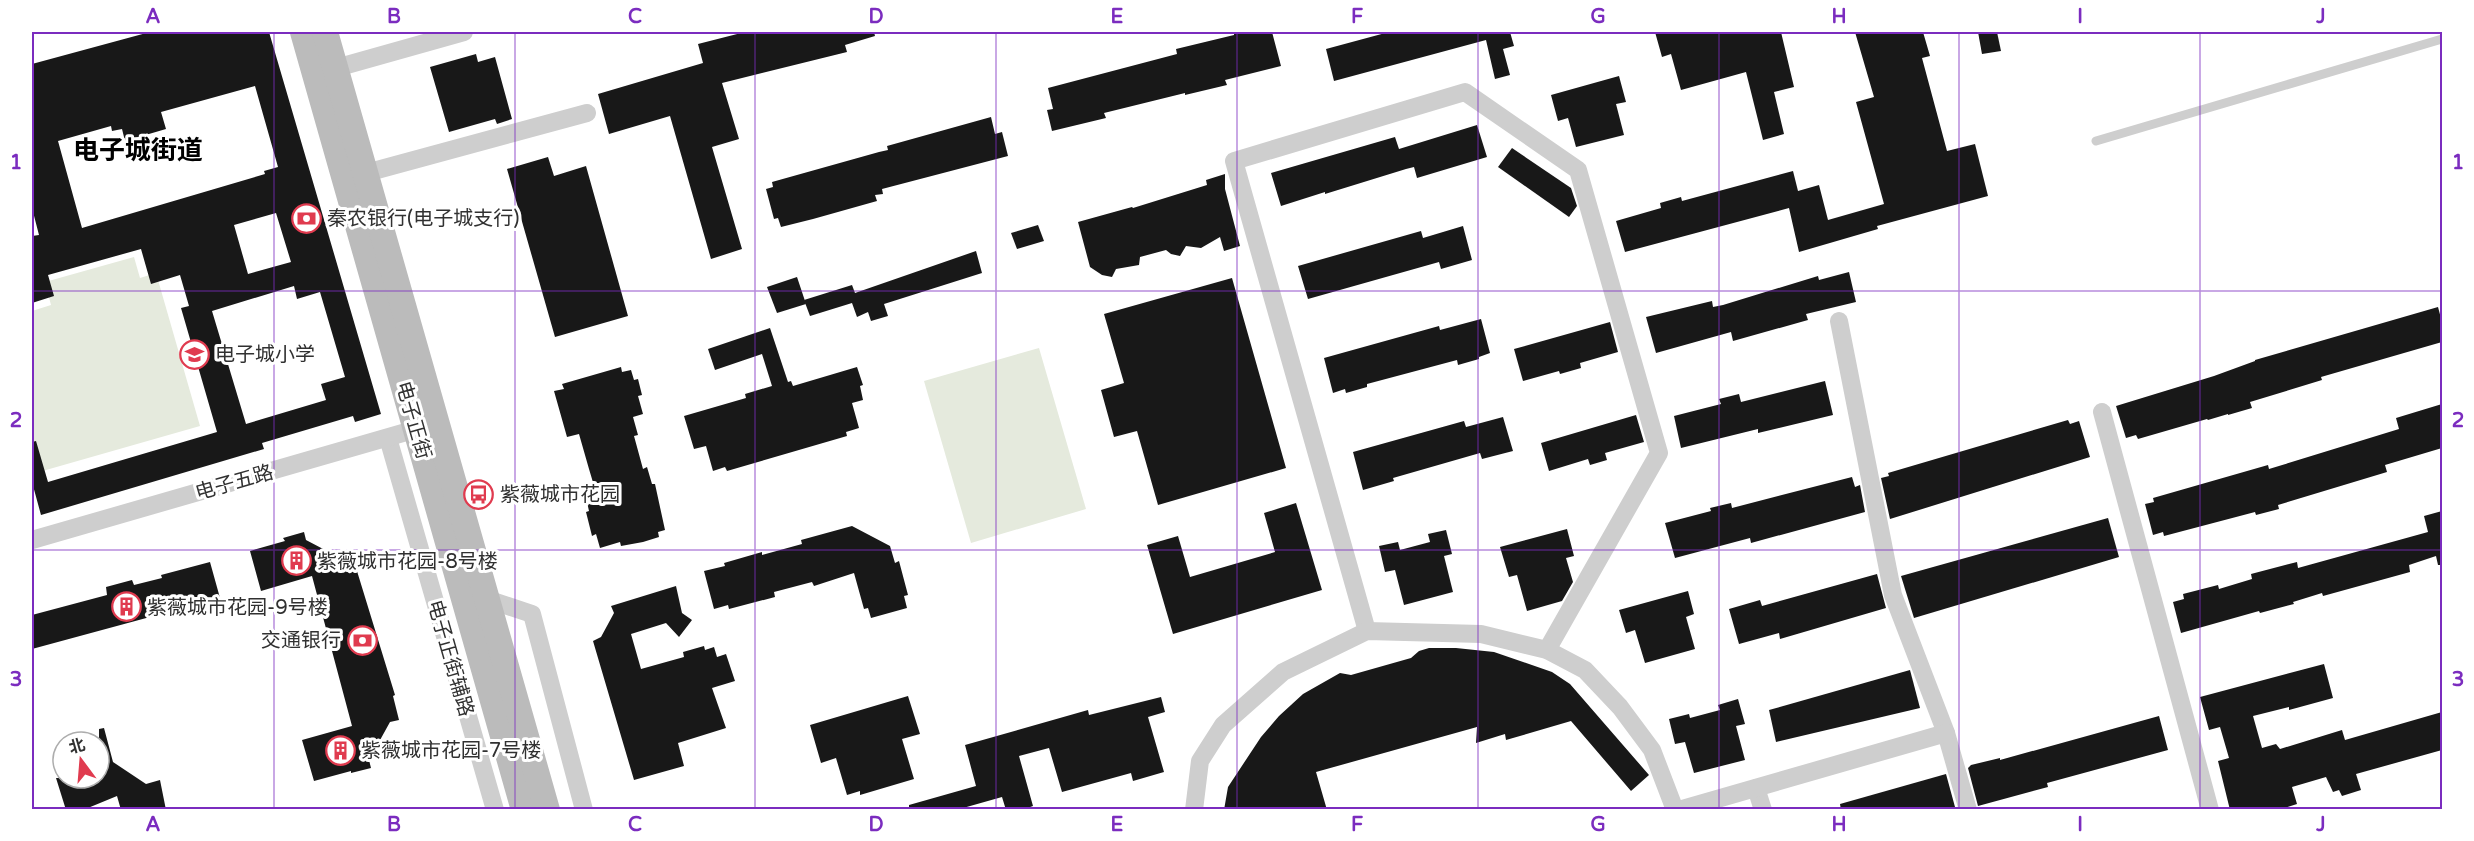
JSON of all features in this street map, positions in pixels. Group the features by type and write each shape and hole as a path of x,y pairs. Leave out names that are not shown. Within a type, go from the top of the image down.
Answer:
{"main road":[{"name":"电子正街","path":"303,32 427,426 487,599 547,810"},
{"name":"电子正街","path":"325,32 366,173 524,810"}],"street":[{"path":"336,68 464,32"},
{"path":"1367,631 1233,161 1465,92 1578,170 1659,453 1547,650"},
{"path":"366,173 587,113"},
{"path":"1839,321 1893,595 1946,733 1968,810"},
{"path":"2102,412 2210,810"},
{"name":"电子五路","path":"32,540 427,426"},
{"name":"电子正街辅路","path":"388,438 495,810"},
{"path":"487,599 532,614 584,810"},
{"path":"1194,810 1200,761 1223,725 1283,672 1367,631 1481,634 1547,650 1585,670 1620,707 1653,750 1677,810 1946,733"},
{"path":"1756,788 1763,810"}],"lane":[{"path":"2096,141 2442,39"}],"shaded area":[{"path":"134,257 140,278 156,273 200,426 32,474 32,311 51,305 45,282"},
{"path":"1039,348 1086,509 971,543 924,381"}],"building":[{"path":"150,32 269,32 381,414 355,422 353,416 262,443 264,449 41,515 32,482 32,442 36,441 48,482 217,432 181,308 189,306 180,275 151,284 141,249 48,275 54,296 32,303 32,236 39,235 32,208 32,64","holes":["255,86 278,167 264,171 265,174 82,228 58,141 111,126 112,131 122,129 125,141 166,129 161,112","276,213 291,262 248,274 234,225","294,286 297,299 320,292 345,377 321,384 326,400 246,424 212,311"]},
{"path":"745,32 874,32 875,36 845,45 847,52 722,83 739,139 712,147 742,249 711,259 670,116 609,134 598,94 703,63 698,44"},
{"path":"1234,32 1272,32 1281,66 1225,80 1227,85 1104,113 1106,118 1052,131 1047,110 1053,109 1048,88 1177,54 1176,49 1234,35"},
{"path":"1389,32 1510,32 1514,46 1503,49 1510,75 1495,79 1486,40 1334,81 1326,49"},
{"path":"1655,32 1781,32 1794,87 1774,92 1784,134 1763,140 1746,72 1681,90 1671,54 1662,57"},
{"path":"1855,32 1923,32 1930,56 1922,58 1947,151 1975,144 1988,196 1877,226 1878,229 1799,252 1789,208 1625,252 1616,221 1661,208 1660,203 1681,197 1682,201 1793,171 1798,191 1819,185 1828,220 1884,204 1856,102 1874,97"},
{"path":"1978,32 1997,32 2001,51 1982,54"},
{"path":"476,54 478,62 495,57 512,119 497,124 495,119 449,132 430,67"},
{"path":"1619,76 1626,102 1616,104 1624,135 1576,147 1568,118 1558,121 1551,95"},
{"path":"991,117 995,134 1002,132 1008,156 882,189 883,194 875,195 877,201 813,219 781,227 778,218 774,219 766,189 773,187 772,182 888,150 887,146"},
{"path":"1477,125 1487,157 1417,178 1414,167 1281,206 1271,173 1395,137 1399,149"},
{"path":"1512,148 1571,188 1577,206 1569,217 1498,167"},
{"path":"548,157 554,176 586,166 628,316 555,337 507,169"},
{"path":"1225,174 1225,189 1240,246 1224,251 1220,237 1201,248 1186,246 1180,256 1166,250 1140,257 1139,265 1116,269 1112,277 1102,275 1090,267 1078,222 1207,185 1206,180"},
{"path":"1038,225 1044,241 1017,249 1011,233"},
{"path":"1463,226 1472,260 1441,269 1439,262 1308,299 1298,266 1421,231 1423,238"},
{"path":"976,251 982,273 884,304 888,316 871,321 868,312 857,317 852,303 810,316 804,300 852,285 855,293"},
{"path":"1849,272 1856,302 1806,314 1808,320 1733,341 1731,332 1656,353 1646,317 1712,301 1713,307 1723,305 1818,276 1819,280"},
{"path":"797,277 806,304 777,313 767,287"},
{"path":"1232,278 1286,468 1158,505 1137,431 1114,437 1101,390 1124,383 1104,314"},
{"path":"2438,307 2442,322 2442,342 2321,377 2322,380 2250,402 2252,408 2138,439 2136,435 2126,438 2116,406 2214,376 2255,360"},
{"path":"1481,319 1490,353 1479,359 1458,365 1457,360 1367,384 1367,387 1346,393 1345,389 1333,393 1324,358 1439,326 1440,330"},
{"path":"1610,322 1618,352 1580,363 1581,368 1560,374 1559,371 1523,381 1514,349"},
{"path":"770,328 788,382 791,381 793,386 857,367 863,385 860,386 863,400 852,403 859,428 846,432 847,436 727,471 725,467 713,471 706,446 694,449 684,416 746,398 745,394 772,386 762,354 715,370 708,349"},
{"path":"621,367 622,372 631,370 634,380 638,379 642,395 638,396 643,414 633,417 638,435 634,436 643,469 647,467 652,484 655,484 665,530 658,532 659,537 643,542 621,546 620,542 600,548 596,534 592,536 586,512 589,511 587,502 598,499 579,434 567,437 554,391 564,389 562,384"},
{"path":"1825,381 1833,415 1758,433 1758,429 1681,448 1674,416 1721,404 1719,399 1739,394 1741,402"},
{"path":"2442,404 2442,448 2385,465 2387,472 2278,505 2279,509 2256,515 2255,512 2164,536 2163,532 2153,535 2145,504 2154,502 2153,498 2268,465 2269,469 2399,429 2396,418"},
{"path":"1636,415 1644,442 1605,453 1607,460 1590,465 1588,459 1549,471 1541,443"},
{"path":"1503,417 1513,451 1482,459 1480,453 1393,478 1394,481 1363,490 1353,452 1464,421 1466,427"},
{"path":"2068,420 2070,424 2079,421 2090,457 1890,519 1881,478 1889,476 1888,473"},
{"path":"1852,477 1855,487 1860,485 1865,512 1751,543 1750,538 1675,558 1665,523 1711,511 1710,508 1731,503 1732,508"},
{"path":"1296,503 1322,590 1173,634 1147,545 1178,536 1190,577 1275,552 1264,513"},
{"path":"2442,511 2442,565 2438,565 2436,556 2409,565 2410,572 2323,596 2322,593 2293,602 2294,604 2260,613 2259,611 2181,633 2173,602 2184,599 2183,594 2218,585 2219,589 2252,579 2251,574 2297,562 2298,568 2428,532 2424,516"},
{"path":"2108,518 2119,557 1914,618 1901,576"},
{"path":"852,526 890,546 895,563 899,561 908,595 904,596 907,608 871,618 868,608 864,609 854,573 814,586 812,582 774,592 775,597 729,609 728,605 714,609 704,571 762,552 762,555 802,544 801,540"},
{"path":"1567,529 1574,556 1566,558 1573,582 1562,601 1527,611 1517,575 1509,577 1500,547"},
{"path":"1446,530 1452,554 1444,556 1453,592 1404,605 1395,570 1385,572 1379,546 1398,542 1400,550 1430,542 1428,534"},
{"path":"304,532 306,540 346,561 353,558 395,695 393,696 399,720 390,722 369,760 371,768 314,781 302,740 352,726 312,576 261,591 250,551 285,541 283,538"},
{"name":"紫薇城市花园-9号楼","path":"210,562 220,598 32,649 32,615 107,595 106,587 132,580 134,585"},
{"path":"1877,574 1886,608 1780,639 1779,633 1739,644 1729,609 1760,600 1762,606"},
{"path":"676,586 682,613 692,620 679,637 666,623 631,634 641,669 684,657 683,652 704,646 705,650 714,647 717,657 726,654 735,681 712,688 726,728 678,743 684,766 634,780 593,641 601,637 614,613 611,606"},
{"path":"1688,591 1694,614 1686,617 1695,649 1645,663 1635,630 1626,633 1619,610"},
{"path":"1429,648 1494,652 1552,672 1570,684 1649,775 1631,791 1571,721 1506,740 1505,734 1476,743 1477,727 1316,772 1327,810 1224,810 1228,787 1261,737 1303,694 1340,673 1351,675 1411,658 1419,651"},
{"path":"2324,664 2333,698 2289,710 2289,707 2253,716 2262,748 2276,744 2280,749 2342,730 2345,740 2442,712 2442,750 2356,774 2361,790 2342,796 2339,790 2333,792 2326,777 2292,787 2297,804 2278,810 2230,810 2218,761 2229,758 2220,727 2209,730 2200,697"},
{"path":"1910,670 1920,708 1776,742 1769,710"},
{"path":"908,696 920,734 902,739 914,779 860,795 860,791 847,795 836,758 821,763 810,725"},
{"path":"1161,697 1165,712 1148,717 1164,772 1133,781 1131,773 1062,792 1049,748 1019,756 1033,806 1022,810 1006,810 1002,797 956,810 909,810 909,805 976,786 965,745 1088,710 1089,715"},
{"path":"1738,699 1745,724 1736,726 1745,760 1694,773 1685,742 1675,744 1669,719 1689,714 1690,718 1720,710 1718,705"},
{"path":"2159,716 2168,750 2047,783 2048,787 1978,806 1968,768 1971,765 2000,758 2000,760"},
{"path":"111,754 113,762 146,784 160,780 166,810 121,810 117,796 83,810 66,810 60,790 111,790"},
{"path":"1946,774 1955,807 1945,810 1841,810 1840,804"}],"place":[{"name":"秦农银行(电子城支行)","path":"306,218"},
{"name":"电子城小学","path":"194,354"},
{"name":"紫薇城市花园","path":"479,494"},
{"name":"紫薇城市花园-8号楼","path":"296,561"},
{"name":"紫薇城市花园-9号楼","path":"126,607"},
{"name":"交通银行","path":"362,640"},
{"name":"紫薇城市花园-7号楼","path":"340,750"}],"district":[{"name":"电子城街道","path":"138,150"}]}
